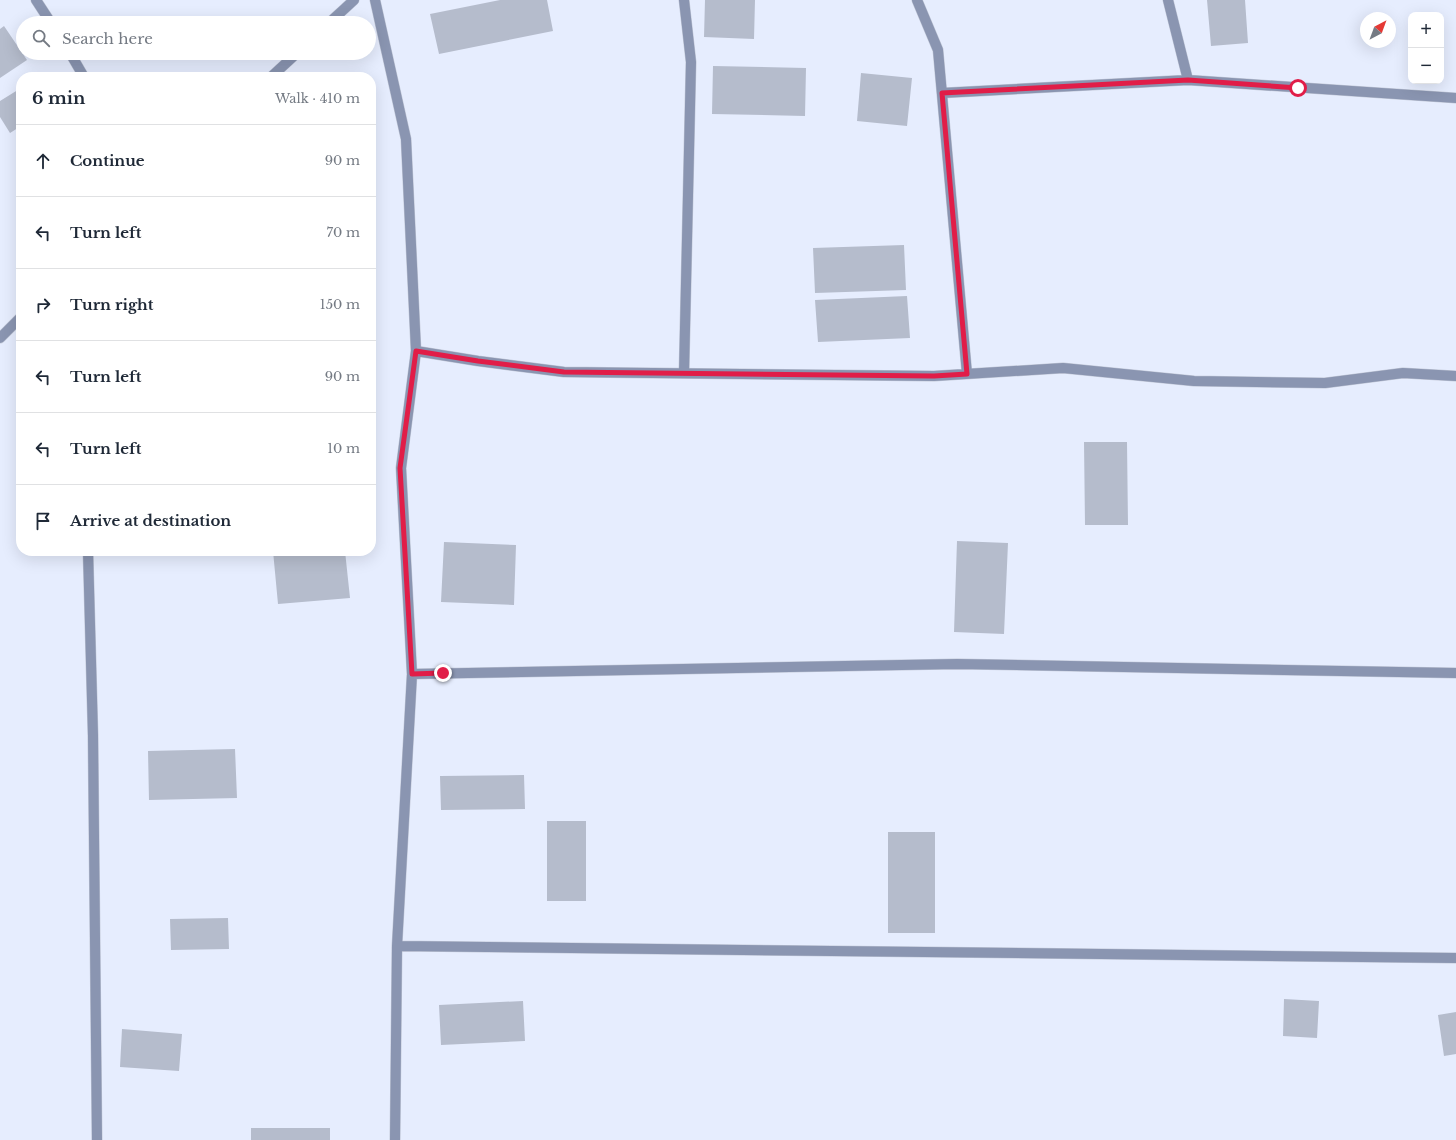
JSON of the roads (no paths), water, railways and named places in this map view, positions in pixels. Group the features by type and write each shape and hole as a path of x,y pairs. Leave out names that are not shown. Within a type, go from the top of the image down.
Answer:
{"street":[{"path":"36,0 46,16"},
{"path":"337,16 354,0"},
{"path":"375,0 406,139 416,351 400,468 412,674 397,946 395,1140"},
{"path":"684,0 691,62 684,373"},
{"path":"917,0 938,50 967,374"},
{"path":"1168,0 1188,80"},
{"path":"74,60 81,72"},
{"path":"276,72 289,60"},
{"path":"942,93 1188,80 1456,98"},
{"path":"0,338 16,322"},
{"path":"416,351 564,372 934,376 1063,368 1194,381 1325,383 1403,373 1456,376"},
{"path":"88,556 93,736 97,1140"},
{"path":"412,674 957,664 1456,673"},
{"path":"397,946 1456,958"}]}
